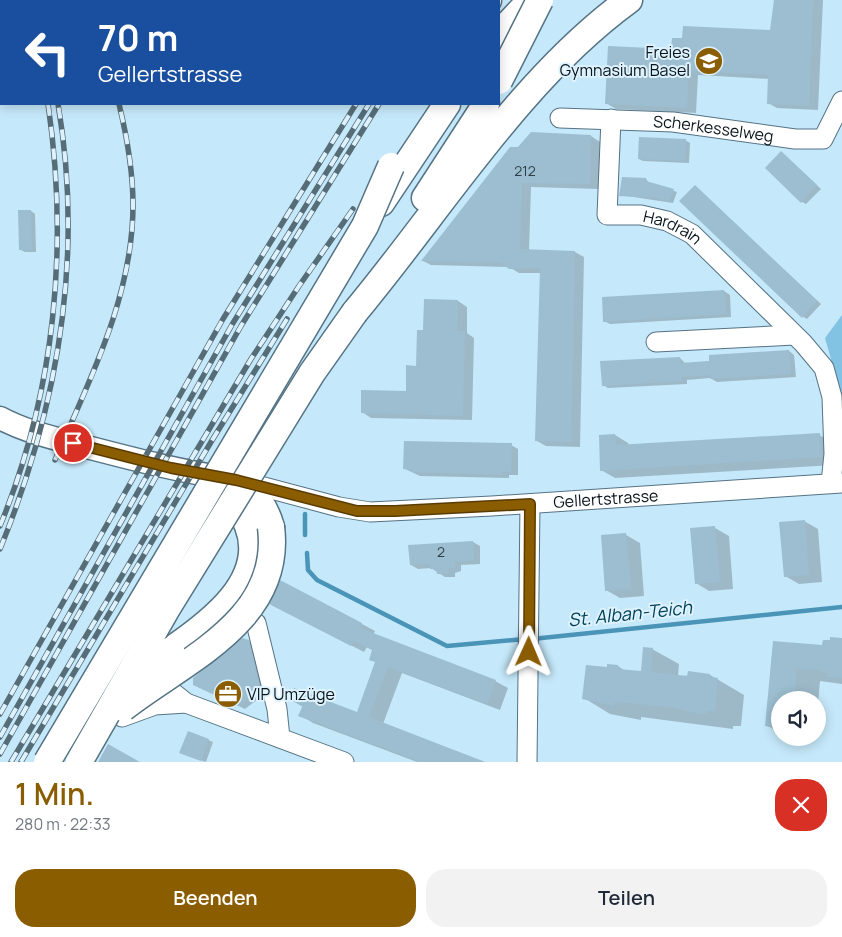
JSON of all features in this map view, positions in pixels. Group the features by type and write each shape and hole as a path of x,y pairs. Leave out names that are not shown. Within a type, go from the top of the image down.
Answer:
{"highway":[{"path":"79,762 166,610 312,373 354,312 542,79 599,23 629,0"},
{"path":"500,33 534,1"},
{"path":"500,79 534,1"},
{"path":"48,762 365,226 396,171 427,105"},
{"path":"396,171 446,105"},
{"path":"354,312 385,257 485,105"},
{"path":"42,762 65,730 83,710 102,694 207,625 226,607 246,574 251,555 261,531 259,499 252,490 231,488"},
{"path":"84,762 110,721 123,708 223,637 247,612 262,587 271,563 273,544 261,531"}],"main road":[{"path":"5,424 110,453 206,476 231,488"}],"street":[{"name":"Scherkesselweg","path":"560,118 674,122 795,139 823,139 842,101"},
{"name":"Hardrain","path":"611,119 607,215 641,215 667,221 692,234 794,335 824,368 832,397 837,483"},
{"path":"656,342 794,335"},
{"name":"Gellertstrasse","path":"231,488 309,499 339,507 370,512 530,504 837,483"},
{"path":"231,488 226,520 154,639 155,669 166,687 186,703 344,762"},
{"path":"527,762 530,504"},
{"path":"256,623 277,708 280,738"},
{"path":"91,762 108,730 121,718 137,710 186,703"}],"shaded area":[{"path":"842,315 842,398 825,338"}],"building":[{"name":"Freies Gymnasium Basel","path":"774,0 813,0 809,106 767,104 768,75 689,71 687,108 605,104 608,46 671,49 672,38 682,38 683,26 770,30"},
{"path":"531,132 591,135 590,184 522,183 520,249 575,251 571,442 535,441 540,268 509,269 501,263 421,261 510,147 518,147"},
{"path":"639,137 686,139 685,161 638,159"},
{"path":"781,151 817,185 801,203 765,168"},
{"path":"622,177 646,178 646,181 674,189 669,202 655,198 619,196"},
{"path":"695,185 817,301 802,318 679,201"},
{"path":"18,210 31,210 32,250 19,250"},
{"path":"724,290 726,314 603,322 602,297"},
{"path":"424,299 458,300 457,331 465,331 463,416 361,413 361,390 406,391 406,365 416,366 417,330 423,330"},
{"path":"789,350 791,374 710,379 710,375 682,377 682,381 602,386 600,361 680,357 681,363 709,361 709,355"},
{"path":"820,433 821,457 600,471 599,435 615,434 616,445"},
{"path":"404,441 512,443 511,472 502,472 502,475 412,472 412,470 403,469"},
{"path":"805,520 809,575 784,577 779,522"},
{"path":"715,526 720,582 695,584 690,528"},
{"path":"626,533 631,589 605,591 601,535"},
{"path":"473,541 474,560 455,562 455,568 448,569 449,574 437,574 436,569 430,569 429,564 410,565 408,545"},
{"path":"280,580 362,623 360,628 496,680 487,704 388,667 369,717 485,762 421,762 298,716 303,705 289,700 294,688 357,712 375,662 369,660 372,650 353,641 351,646 269,604"},
{"path":"830,637 842,638 842,678 827,677 827,673 820,672 820,670 797,669 795,691 771,691 771,727 765,726 773,641 822,645 823,640 830,640"},
{"path":"242,638 249,640 260,689 238,706 193,685 193,678"},
{"path":"643,647 653,648 651,672 687,676 688,671 710,674 710,677 718,678 715,711 707,711 706,714 670,707 615,702 614,706 582,699 586,665 607,667 607,664 618,665 618,669 641,671"},
{"path":"188,731 209,739 201,761 179,753"},
{"path":"108,744 140,762 98,762"}],"waterway":[{"name":"St. Alban-Teich","path":"305,514 305,535"},
{"name":"St. Alban-Teich","path":"307,553 308,570 317,580 447,646 525,639"},
{"name":"St. Alban-Teich","path":"532,639 842,607"}],"railway":[{"path":"0,526 19,475 34,424 45,371 52,318 57,265 57,211 48,105"},
{"path":"0,549 37,441 51,386 60,330 66,274 68,218 65,161 58,105"},
{"path":"55,460 95,368 118,304 126,272 131,239 133,192 129,154 119,105"},
{"path":"0,714 223,319 355,105"},
{"path":"0,737 233,323 368,105"},
{"path":"0,754 241,326 378,105"},
{"path":"11,762 251,359 353,209"},
{"path":"21,762 211,442 287,319"}],"place":[{"name":"Freies Gymnasium Basel","path":"709,61"},
{"name":"VIP Umzüge","path":"228,694"}],"route":[{"path":"73,443 206,476 236,480 357,511 395,511 530,504 529,652"}]}
